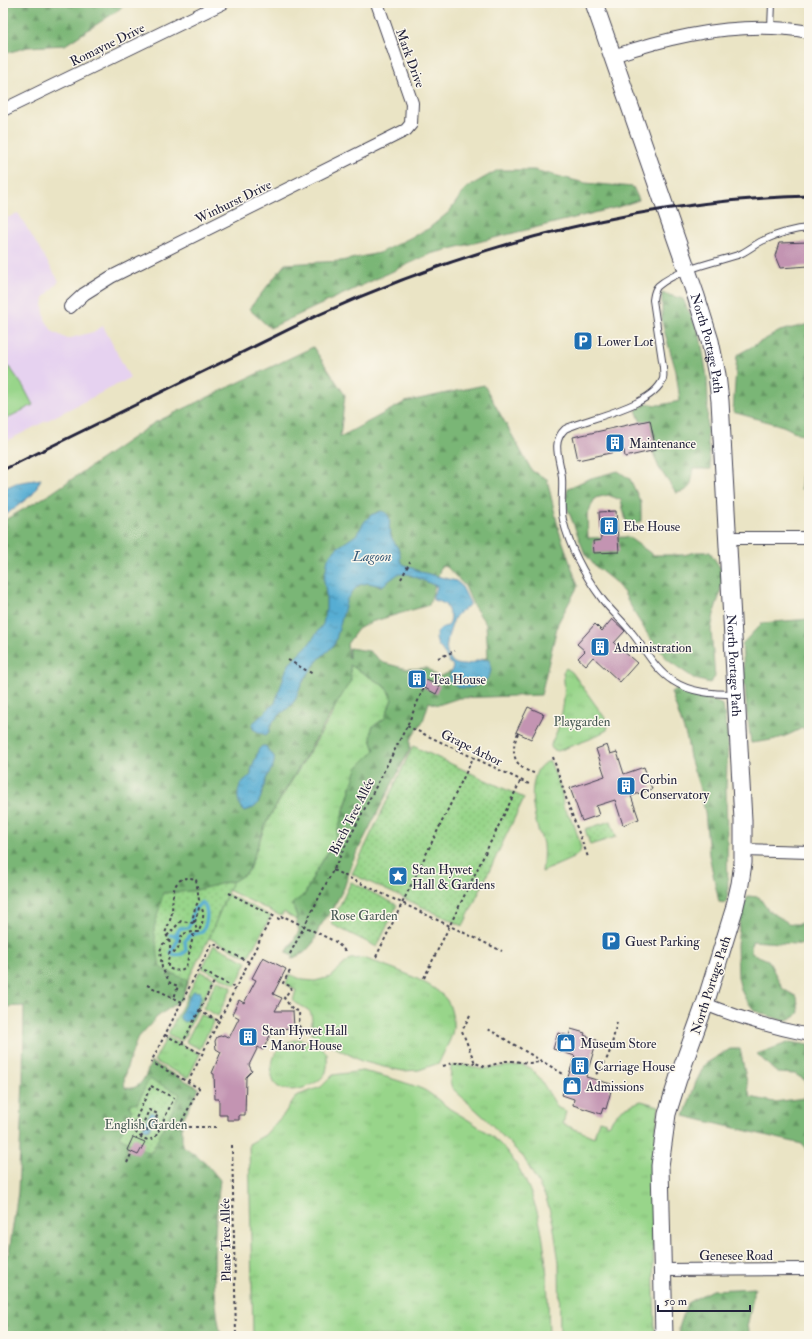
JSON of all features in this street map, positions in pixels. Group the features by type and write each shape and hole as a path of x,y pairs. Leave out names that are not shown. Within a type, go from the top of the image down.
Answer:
{"main road":[{"name":"North Portage Path","path":"594,3 688,271 710,341 718,375 743,820 744,850 740,884 734,910 705,1004 667,1114 660,1166 664,1336"}],"street":[{"name":"Romayne Drive","path":"3,110 223,3"},
{"name":"Mark Drive","path":"376,3 412,103 411,124"},
{"path":"613,56 644,45 708,32 735,29 771,28 809,32"},
{"name":"Winhurst Drive","path":"70,307 84,294 111,277 376,146 406,130 411,124"},
{"path":"728,538 809,538"},
{"path":"744,850 809,852"},
{"path":"705,1004 725,1013 763,1025 809,1035"},
{"name":"Genesee Road","path":"663,1270 809,1269"}],"lane":[{"path":"771,28 772,3"},
{"path":"736,694 714,694 684,687 672,681 651,659 632,633 602,599 581,565 571,543 564,521 561,507 562,476 557,447 560,434 565,429 572,425 611,413 638,402 654,391 660,384 663,378 663,367 653,300 654,290 658,286 671,278 688,271 740,254 777,235 809,228"}],"path":[{"path":"401,579 410,562"},
{"path":"438,658 455,651"},
{"path":"288,660 313,674"},
{"name":"Birch Tree Allée","path":"290,954 407,726 426,685"},
{"name":"Grape Arbor","path":"407,726 529,784"},
{"path":"518,733 514,746 516,759 524,769 534,773"},
{"path":"553,756 568,804 588,857"},
{"path":"376,957 473,758"},
{"path":"424,978 521,780"},
{"path":"333,870 502,950"},
{"path":"194,933 188,951 186,967 182,970 176,971 168,968 167,962 170,940 165,933 170,920 175,887 183,878 196,879 199,900 195,908 193,923 198,932"},
{"path":"228,894 281,920 283,916 336,942 346,952"},
{"path":"173,951 175,952 178,949 182,934 198,932 201,928 201,920 204,916 202,908 199,908 193,923"},
{"path":"188,1082 272,916"},
{"path":"167,936 181,921 193,923"},
{"path":"170,940 163,944 160,950 162,968 165,976 170,983 178,986 174,998"},
{"path":"163,1122 179,1129 199,1088 151,1062 212,943 249,962"},
{"path":"199,969 236,988"},
{"path":"290,971 283,983 292,987 284,998 291,1008 295,1011 299,1011 300,1036"},
{"path":"182,1044 216,978"},
{"path":"147,984 182,1002"},
{"path":"199,1011 219,1021"},
{"path":"470,1015 462,1031 475,1063"},
{"path":"596,1074 603,1067 607,1059 617,1022"},
{"path":"488,1029 565,1075"},
{"path":"165,1035 202,1054"},
{"path":"443,1066 453,1063 475,1063 486,1067 505,1061 529,1063 543,1062"},
{"path":"151,1086 174,1098 163,1122 156,1138 148,1140 141,1138 134,1130 133,1125 151,1086"},
{"path":"141,1138 144,1132 150,1130 158,1114 150,1110 142,1126 144,1132"},
{"path":"183,1122 189,1127 216,1127"},
{"name":"Plane Tree Allée","path":"232,1144 236,1336"},
{"path":"127,1163 132,1152"}],"shaded area":[{"path":"18,213 59,281 44,298 43,306 45,319 52,331 67,339 93,332 103,326 130,378 3,443 3,220"}],"green space":[{"path":"3,3 126,3 117,11 65,45 28,47 3,54"},
{"path":"498,170 534,170 585,183 633,187 639,200 618,207 430,254 270,328 249,309 285,264 341,261 379,253 428,229 449,212 466,188"},
{"path":"662,293 683,299 700,335 707,377 707,434 711,469 693,469 690,486 682,492 676,493 659,468 636,410 645,404 660,405 680,401 676,371 662,323"},
{"path":"809,324 809,488 801,489 804,436 783,426 733,412 737,355 780,331"},
{"path":"313,347 345,395 340,437 405,402 484,385 532,471 547,479 559,531 578,586 558,623 541,695 459,698 438,705 429,702 423,721 410,740 410,749 353,860 344,888 333,908 319,928 314,942 304,953 291,959 293,956 286,953 299,931 296,920 297,917 292,904 305,894 314,875 335,840 357,768 375,750 371,739 372,727 385,718 392,699 386,687 350,665 351,680 266,823 248,872 234,881 193,891 163,893 166,971 188,980 182,999 157,1017 137,1039 126,1070 124,1081 125,1088 136,1087 145,1076 151,1062 199,1088 182,1121 182,1145 205,1162 220,1180 216,1219 214,1278 215,1297 221,1336 12,1336 12,1334 3,1330 3,1258 9,1253 18,1192 23,1081 24,1006 3,1007 3,521 50,494 154,423","holes":["441,566 447,567 465,586 473,605 486,624 488,657 438,677 427,668 407,669 384,663 369,651 349,648 349,658 347,644 358,629 371,622 429,605"]},
{"path":"3,364 11,369 23,386 33,405 3,420"},
{"path":"618,471 630,479 641,503 641,521 630,526 626,521 621,500 608,495 595,498 587,515 588,538 628,537 653,555 684,555 696,552 710,552 723,572 720,594 715,609 711,630 715,677 710,683 695,679 669,661 650,638 624,593 615,582 595,566 585,554 565,502 568,488 591,478"},
{"path":"809,619 809,731 802,728 789,735 751,743 747,714 742,644 762,623"},
{"path":"350,665 386,687 392,699 385,718 371,739 375,750 352,783 335,840 314,875 305,894 296,920 284,912 281,916 228,890 232,881 248,872 266,823 332,715"},
{"name":"Playgarden","path":"566,668 572,672 605,718 608,725 607,730 590,739 558,751 552,749 551,745 562,714 564,700 563,672"},
{"path":"677,689 705,697 723,705 728,742 726,788 728,892 726,903 719,902 709,855 705,812 690,758 687,739 671,692"},
{"path":"413,746 524,798 463,926 352,874"},
{"path":"550,761 562,793 563,807 574,824 581,847 580,852 573,858 542,872 543,844 535,818 532,793 537,771 541,766"},
{"path":"611,821 616,837 590,845 585,829"},
{"path":"232,881 209,938 188,980 160,967 154,929 163,893 193,891"},
{"name":"Rose Garden","path":"351,882 397,905 377,947 331,924"},
{"path":"227,894 271,916 248,957 209,938"},
{"path":"748,896 759,897 768,910 790,924 798,924 809,921 809,945 752,941 751,953 768,960 783,989 797,997 799,1012 795,1017 784,1021 755,1011 746,1000 741,990 738,977 737,945 741,911"},
{"path":"214,945 247,962 236,985 202,968"},
{"path":"363,958 384,965 423,982 444,996 449,1004 453,1018 453,1027 451,1038 439,1063 419,1070 403,1071 384,1067 361,1061 312,1035 311,1014 308,1010 293,1001 296,990 286,984 289,974 303,980 315,981 330,977 350,959"},
{"path":"200,971 214,978 182,1041 168,1034"},
{"path":"217,980 232,987 218,1016 203,1008"},
{"path":"200,1014 214,1020 200,1049 186,1042"},
{"path":"167,1037 200,1054 188,1078 154,1061"},
{"path":"301,1039 321,1047 327,1053 326,1072 318,1081 304,1088 289,1090 283,1089 277,1086 272,1078 272,1062 276,1053 284,1045"},
{"path":"790,1042 809,1045 809,1153 802,1144 684,1116 696,1082 705,1064 730,1049 740,1049 750,1097 774,1102 805,1098 806,1081 795,1074 777,1073 757,1054"},
{"path":"468,1065 480,1069 521,1065 530,1068 539,1077 558,1108 566,1111 563,1124 594,1137 599,1120 606,1122 607,1125 610,1124 619,1112 641,1101 659,1106 653,1192 655,1336 560,1336 559,1262 553,1223 546,1198 524,1158 486,1119 452,1088 450,1081 451,1066"},
{"path":"362,1071 397,1080 426,1091 492,1137 504,1148 519,1168 530,1190 543,1238 546,1262 549,1336 253,1336 249,1144 265,1135 284,1114 296,1096 321,1087 333,1075"},
{"name":"English Garden","path":"149,1079 180,1094 151,1153 140,1148 137,1154 126,1149 130,1142 119,1137 132,1111 129,1106 131,1103 137,1104"},
{"path":"755,1288 747,1327 751,1336 680,1336 679,1328 687,1303 712,1290"}],"water":[{"path":"41,479 33,494 3,517 3,489 16,483"},
{"name":"Lagoon","path":"381,511 386,513 389,517 391,537 400,552 400,560 403,564 421,572 456,581 461,585 470,603 454,619 448,636 447,653 453,662 460,665 466,665 481,660 489,660 491,668 488,678 479,685 468,688 458,687 450,682 449,678 453,666 442,649 438,646 436,638 437,632 448,626 450,623 451,616 447,607 440,602 433,600 433,595 437,588 436,586 408,574 398,574 382,586 368,583 359,585 352,592 347,599 335,643 314,665 302,684 296,699 276,718 270,727 269,732 266,735 260,733 253,729 252,724 275,703 286,670 290,663 309,644 323,624 326,610 324,580 328,558 337,548 356,535 371,515"},
{"path":"262,746 266,746 269,752 274,756 274,763 266,779 258,803 253,808 244,811 240,806 238,790 244,780 251,775 258,750"},
{"path":"194,991 200,992 201,998 190,1020 184,1022 180,1019 180,1015 191,993"},
{"path":"151,1112 157,1115 149,1129 146,1130 143,1127"}],"building":[{"path":"809,242 809,266 780,268 775,256 779,243"},
{"name":"Maintenance","path":"650,420 656,450 625,457 624,450 578,460 573,437"},
{"name":"Ebe House","path":"616,511 619,552 594,553 593,541 601,540 599,512"},
{"name":"Administration","path":"612,619 625,631 614,643 637,663 620,682 593,657 586,665 578,658 585,651 577,644 595,624 602,631"},
{"path":"413,674 440,686 436,694 410,680"},
{"path":"528,707 544,714 531,739 516,732"},
{"name":"Corbin Conservatory","path":"607,745 610,754 617,752 624,774 644,767 652,789 631,796 639,819 623,825 615,800 596,806 599,815 582,821 570,788 605,776 596,749"},
{"name":"Stan Hywet Hall - Manor House","path":"263,957 286,969 273,994 282,998 275,1011 293,1011 294,1028 273,1029 263,1050 258,1047 249,1065 252,1071 246,1077 245,1115 239,1115 239,1120 227,1120 227,1115 219,1115 219,1099 215,1099 214,1074 212,1073 221,1052 216,1049 215,1041 217,1037 224,1035 229,1038 239,1018 232,1014 239,1000 244,1003 256,980 252,978"},
{"name":"Carriage House","path":"571,1029 585,1033 584,1035 597,1040 586,1077 611,1084 609,1091 611,1091 606,1109 603,1108 601,1114 573,1105 574,1099 562,1095 575,1056 553,1049 558,1033 569,1036"},
{"path":"133,1137 145,1142 138,1155 127,1150"}],"waterway":[{"path":"170,935 175,936 180,928 188,928 194,910 202,902 205,905 207,913 202,932 190,935 185,941 186,951 182,954 173,955 171,952 178,940 178,931"}],"railway":[{"path":"3,470 316,316 435,268 495,248 557,231 619,217 682,206 745,199 809,196"}],"place":[{"name":"Lower Lot","path":"583,341"},
{"name":"Maintenance","path":"615,443"},
{"name":"Ebe House","path":"609,526"},
{"name":"Administration","path":"600,647"},
{"name":"Tea House","path":"417,679"},
{"name":"Corbin Conservatory","path":"626,786"},
{"name":"Stan Hywet Hall & Gardens","path":"398,876"},
{"name":"Guest Parking","path":"611,941"},
{"name":"Stan Hywet Hall - Manor House","path":"248,1037"},
{"name":"Museum Store","path":"566,1043"},
{"name":"Carriage House","path":"580,1066"},
{"name":"Admissions","path":"572,1086"}]}
